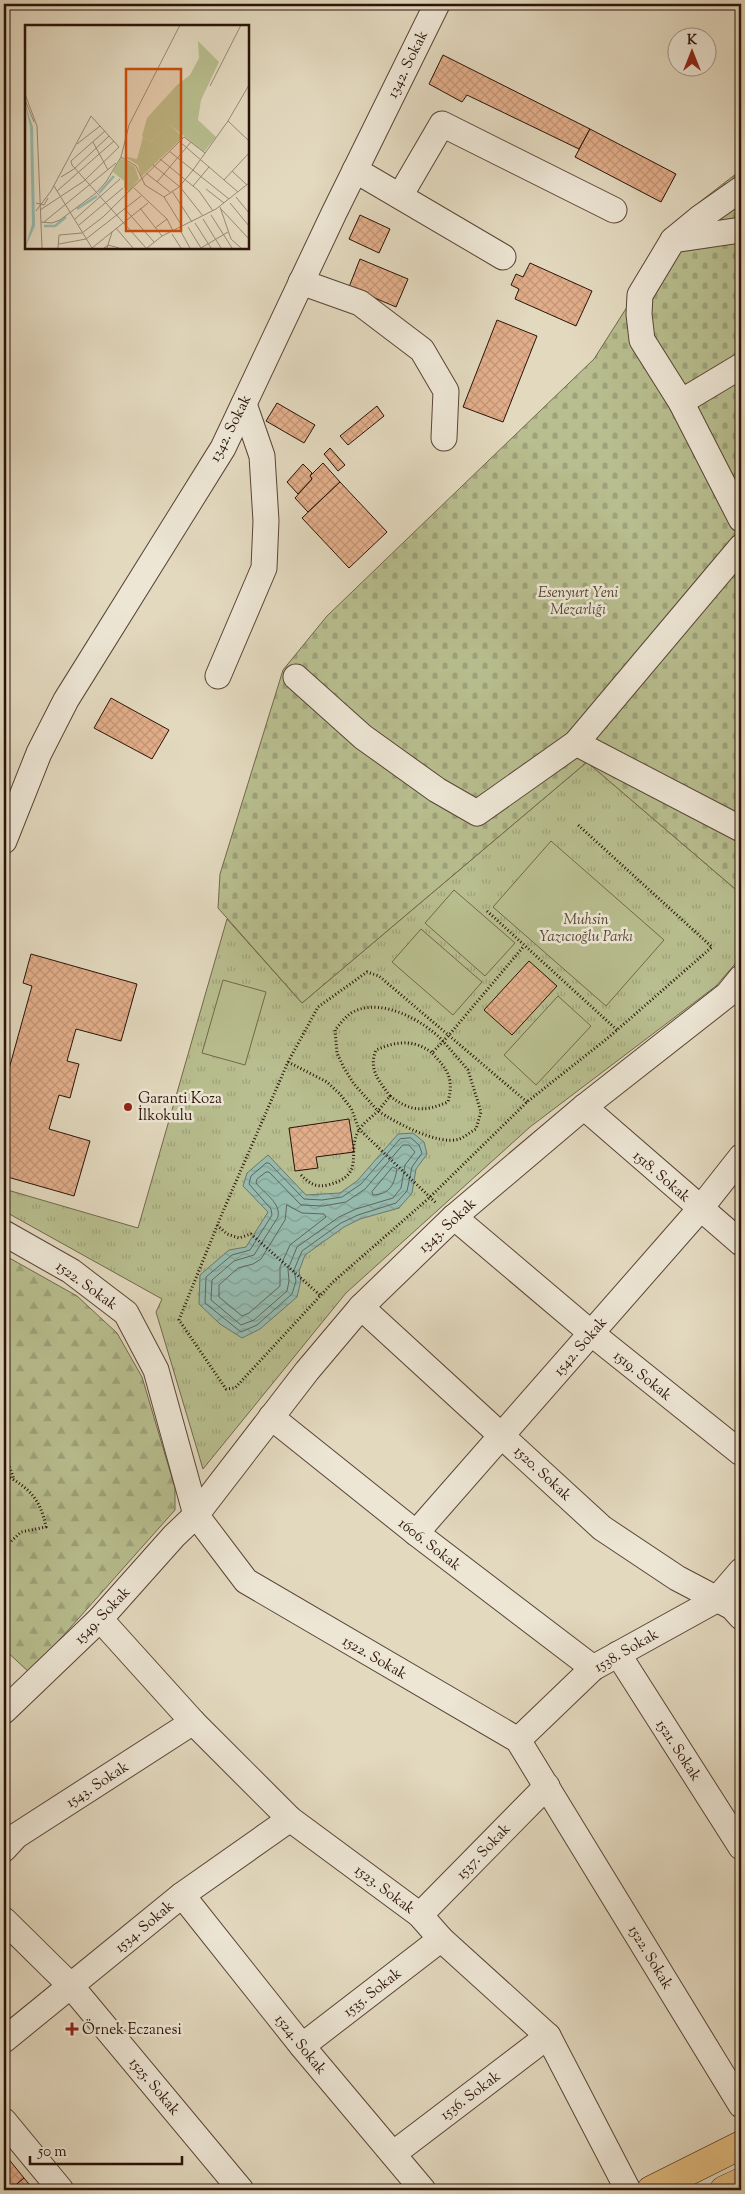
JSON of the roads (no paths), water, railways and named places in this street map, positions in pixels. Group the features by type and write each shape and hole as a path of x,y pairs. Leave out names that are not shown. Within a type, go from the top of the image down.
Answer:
{"main road":[{"path":"651,2190 741,2145"}],"street":[{"name":"1342. Sokak","path":"4,841 39,753 66,700 223,448 301,282 437,4"},
{"path":"400,196 442,124 614,210"},
{"path":"355,170 503,257"},
{"path":"741,189 672,240 640,295 639,314 642,340 681,402 741,519"},
{"path":"672,240 741,230"},
{"path":"301,282 360,303 422,350 446,391 444,438"},
{"path":"681,402 741,366"},
{"path":"218,676 264,568 266,521 262,456 244,404"},
{"path":"296,677 363,737 437,790 478,813 576,743 741,547"},
{"path":"576,743 741,829"},
{"name":"1343. Sokak","path":"196,1515 271,1416 361,1308 454,1217 584,1107 737,992"},
{"name":"1518. Sokak","path":"584,1107 741,1243"},
{"name":"1542. Sokak","path":"416,1533 700,1209 741,1157"},
{"name":"1519. Sokak","path":"454,1217 591,1333 741,1453"},
{"name":"1522. Sokak","path":"4,1233 71,1271 126,1313 156,1370 196,1515 246,1581 518,1740 741,2105"},
{"name":"1520. Sokak","path":"361,1308 602,1528 677,1578 732,1607 741,1617"},
{"name":"1606. Sokak","path":"271,1416 416,1533 593,1668"},
{"name":"1549. Sokak","path":"4,1711 100,1620 174,1536 196,1515"},
{"name":"1538. Sokak","path":"518,1740 593,1668 716,1600 741,1571"},
{"name":"1523. Sokak","path":"100,1620 193,1722 290,1819 420,1915 441,1939 548,2036 628,2190"},
{"name":"1521. Sokak","path":"618,1654 741,1847"},
{"name":"1543. Sokak","path":"4,1849 16,1836 193,1722"},
{"name":"1537. Sokak","path":"420,1915 547,1786"},
{"name":"1534. Sokak","path":"4,2040 182,1895 290,1819"},
{"name":"1524. Sokak","path":"182,1895 302,2046 423,2190"},
{"name":"1525. Sokak","path":"4,1920 71,1986 241,2190"},
{"name":"1535. Sokak","path":"302,2046 441,1939"},
{"name":"1536. Sokak","path":"393,2154 548,2036"},
{"path":"4,2121 61,2190"}],"water":[{"path":"413,1133 424,1142 427,1154 416,1169 412,1193 399,1208 360,1219 344,1227 305,1255 299,1271 301,1280 297,1297 260,1329 242,1338 220,1324 199,1304 200,1275 229,1250 246,1247 268,1212 243,1186 247,1173 268,1155 306,1195 340,1193 357,1181 398,1134"}],"place":[{"name":"Garanti Koza İlkokulu","path":"128,1107"},
{"name":"Örnek Eczanesi","path":"72,2029"}],"park label":[{"name":"Esenyurt Yeni Mezarlığı","path":"578,600"},
{"name":"Muhsin Yazıcıoğlu Parkı","path":"586,928"}]}
